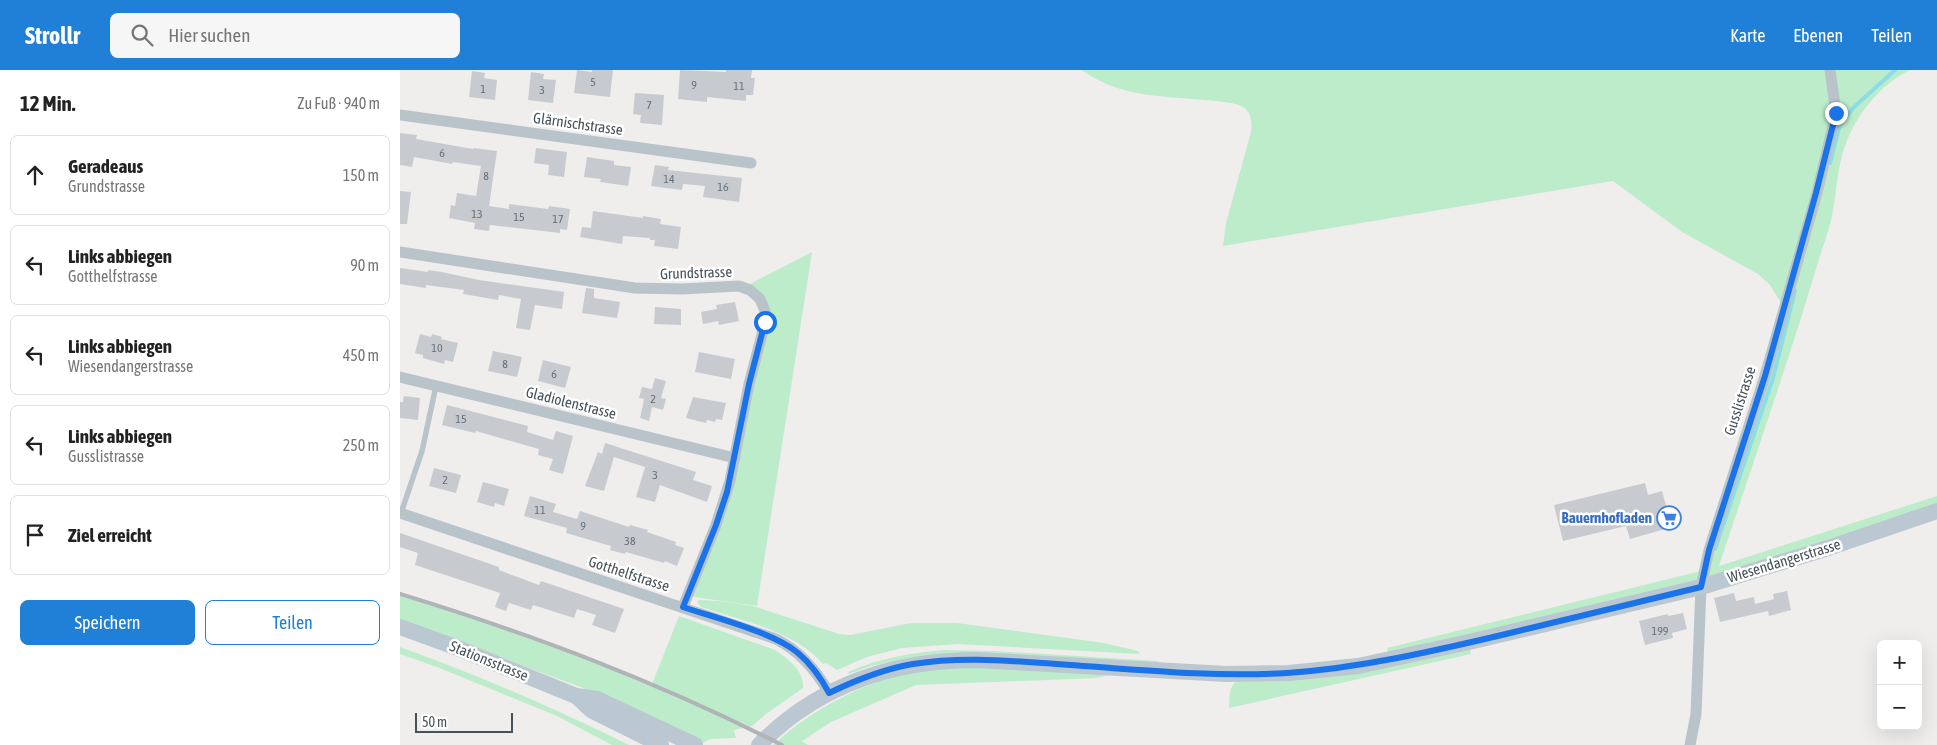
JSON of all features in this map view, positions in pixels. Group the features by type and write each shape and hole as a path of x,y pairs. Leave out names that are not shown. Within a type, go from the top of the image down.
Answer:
{"main road":[{"name":"Wiesendangerstrasse","path":"759,745 796,714 829,693 886,670 951,660 1002,661 1226,674 1268,674 1338,668 1390,660 1701,587 1828,548 1937,511"},
{"name":"Stationsstrasse","path":"400,627 576,696"},
{"path":"576,696 591,710 661,745"},
{"path":"576,696 597,699 695,745"}],"street":[{"name":"Gusslistrasse","path":"1690,745 1696,714 1701,587 1709,550 1765,376 1816,193 1836,113 1830,70"},
{"name":"Glärnischstrasse","path":"400,115 751,163"},
{"name":"Grundstrasse","path":"400,252 635,288 676,290 733,286 750,290 755,294 763,305 765,322 749,384 735,458 720,515 683,607"},
{"name":"Gladiolenstrasse","path":"400,377 735,458"},
{"name":"Gotthelfstrasse","path":"400,513 683,607 781,642 798,653 808,663 829,693"}],"lane":[{"path":"400,513 422,451 436,386"}],"green space":[{"path":"1082,70 1910,70 1881,90 1873,99 1853,128 1844,148 1828,231 1719,566 1937,496 1937,511 1828,548 1390,660 1387,648 1705,570 1783,306 1770,285 1758,274 1682,232 1613,181 1223,246 1226,223 1251,132 1251,120 1248,112 1237,104 1154,96 1116,88"},
{"path":"812,252 757,606 687,596 716,525 765,311 744,287"},
{"path":"400,594 551,643 652,684 679,616 775,650 790,661 798,671 803,682 803,688 752,726 734,730 736,738 710,739 701,744 583,688 400,620"},
{"path":"699,600 753,606 839,634 851,635 911,623 957,623 1104,643 1138,651 1140,654 958,644 902,648 867,657 837,670 826,663 823,664 812,653 783,635 750,622 701,607 697,602"},
{"path":"400,647 516,693 629,745 612,745 557,716 400,654"},
{"path":"1470,647 1471,654 1229,708 1231,689 1238,680"},
{"path":"944,650 994,651 1159,661 1150,664 915,657 871,666 849,674 848,672 871,663 895,657"},
{"path":"951,666 1118,673 1097,678 916,685 831,722 802,741 808,745 773,745 802,721 818,711 869,685 905,673"}],"building":[{"path":"577,70 592,72 592,70 613,70 610,97 574,93"},
{"path":"680,70 726,72 726,70 752,70 751,78 755,78 753,95 746,95 746,101 707,97 707,102 678,99"},
{"path":"472,71 485,73 484,78 497,80 495,100 469,97"},
{"path":"531,72 544,74 543,79 556,80 553,103 528,100"},
{"path":"635,93 664,95 662,125 640,123 641,115 633,114"},
{"path":"400,133 417,135 416,139 473,149 497,151 489,206 509,209 509,204 548,209 549,206 570,209 567,230 560,229 560,233 490,225 489,231 474,229 475,223 449,218 451,205 455,206 457,193 476,196 481,166 453,162 452,164 414,157 412,167 400,165"},
{"path":"536,148 567,152 564,177 548,175 549,165 534,163"},
{"path":"587,157 614,161 614,165 631,167 628,186 600,182 601,179 584,177"},
{"path":"655,165 669,167 668,170 742,178 739,202 703,197 705,186 683,184 682,190 651,186"},
{"path":"400,191 411,192 407,224 400,224"},
{"path":"593,211 661,219 660,224 681,227 678,249 654,246 655,240 650,240 650,238 623,236 622,244 580,237 582,227 591,228"},
{"path":"400,268 442,272 479,280 564,292 562,309 535,305 530,330 516,328 521,299 499,295 498,300 463,294 464,290 426,285 426,288 400,284"},
{"path":"586,288 594,289 594,298 620,302 617,318 582,313"},
{"path":"735,302 739,321 719,325 718,321 703,324 701,312 717,309 716,305"},
{"path":"655,307 681,309 681,325 654,324"},
{"path":"420,334 431,337 432,334 442,337 441,339 458,343 453,362 445,360 444,364 423,358 423,355 415,353"},
{"path":"493,351 522,357 517,377 488,371"},
{"path":"699,352 735,359 731,379 695,372"},
{"path":"543,360 571,367 565,388 538,381"},
{"path":"655,378 666,381 661,398 666,399 663,410 652,407 649,421 640,418 644,399 639,398 642,387 652,389"},
{"path":"404,396 420,398 418,420 400,418 400,402 403,402"},
{"path":"693,397 726,403 722,420 716,419 715,422 707,420 706,423 686,418"},
{"path":"447,405 528,426 527,432 553,440 556,431 573,436 563,474 549,470 553,459 538,455 539,449 476,431 475,433 442,425"},
{"path":"605,443 696,472 693,480 712,486 707,502 660,485 655,502 636,497 645,467 614,457 604,491 585,486 598,452 602,454"},
{"path":"434,468 461,475 456,493 429,486"},
{"path":"483,482 509,489 504,506 495,503 494,507 477,502"},
{"path":"1645,483 1648,495 1662,491 1672,527 1630,539 1626,526 1563,541 1554,505"},
{"path":"530,496 556,504 553,512 577,519 580,511 629,527 630,525 648,530 647,532 676,542 675,545 684,548 677,566 665,561 664,563 626,552 625,554 610,550 611,546 566,533 567,528 524,516"},
{"path":"400,533 499,567 499,570 539,585 541,581 624,609 615,633 592,625 596,615 577,609 574,618 533,605 531,610 509,603 506,611 495,607 500,593 415,565 418,553 400,547"},
{"path":"1787,591 1791,610 1769,616 1768,611 1720,622 1714,598 1734,593 1736,601 1754,597 1755,604 1774,599 1773,594"},
{"path":"1683,613 1687,629 1672,633 1673,638 1645,645 1639,621 1668,614 1668,616"}],"waterway":[{"path":"1830,163 1840,124 1853,108 1895,70"},
{"path":"1715,549 1773,378 1795,291"}],"railway":[{"path":"400,594 499,626 594,661 688,700 782,745"}],"place":[{"name":"Bauernhofladen","path":"1669,518"}],"route":[{"path":"765,322 751,375 724,504 683,607 781,642 798,653 808,663 819,676 829,693 886,670 911,664 944,661 1002,661 1226,674 1268,674 1316,671 1390,660 1701,587 1709,550 1765,376 1816,193 1836,113"}]}
